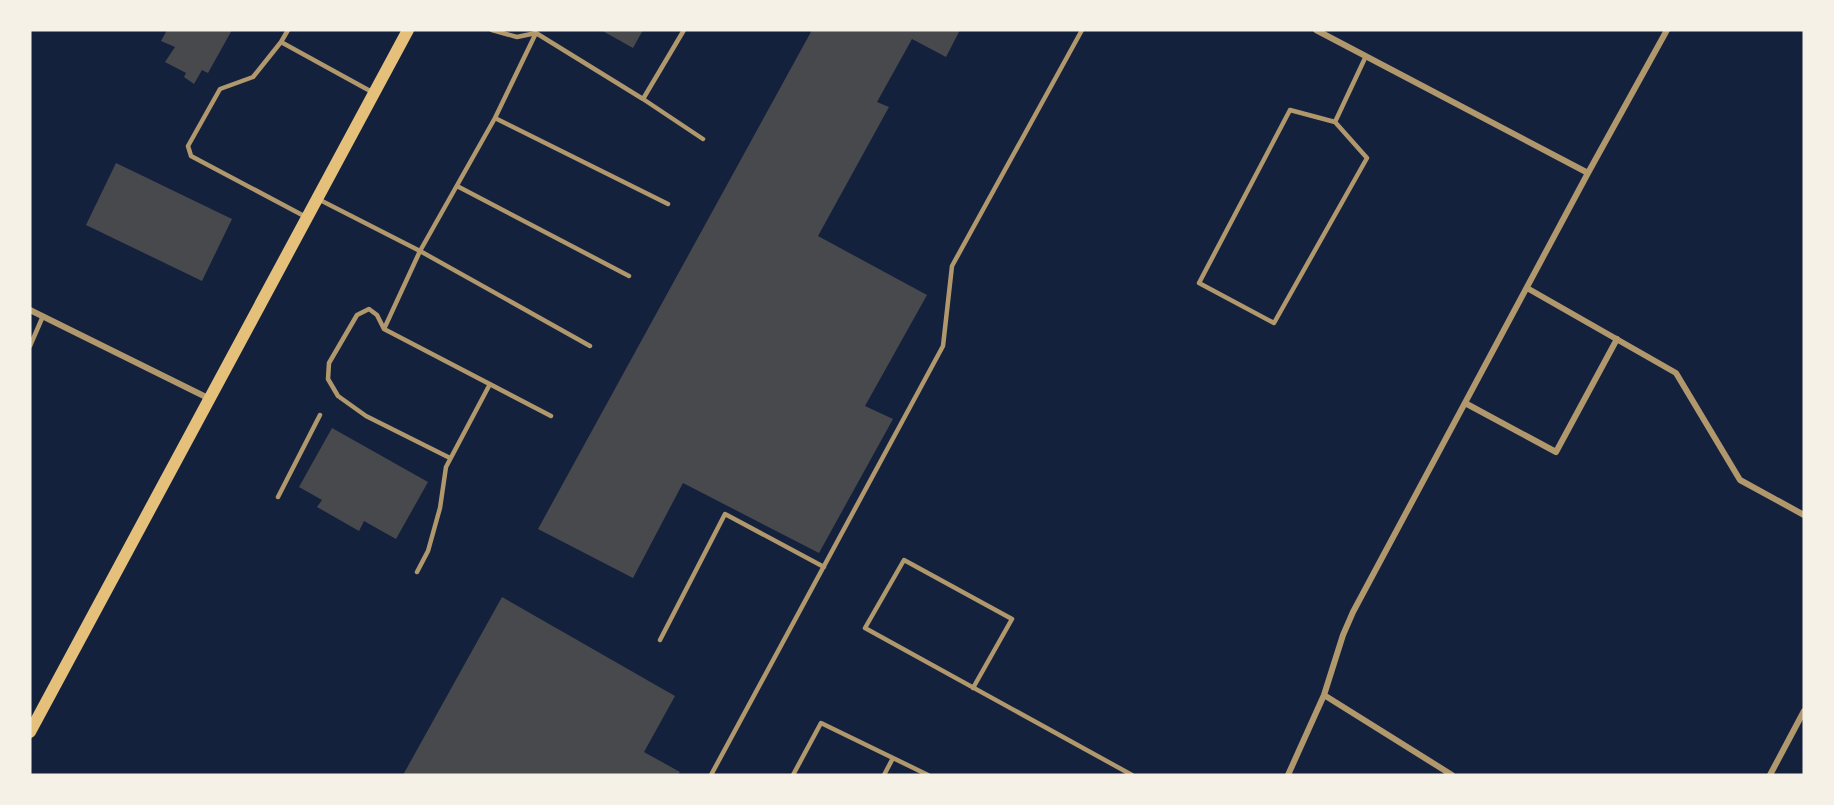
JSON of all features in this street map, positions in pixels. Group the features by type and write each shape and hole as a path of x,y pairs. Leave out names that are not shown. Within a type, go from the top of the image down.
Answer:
{"main road":[{"path":"30,732 319,200 408,30"}],"street":[{"path":"1316,30 1588,173"},
{"path":"1288,775 1324,695 1343,635 1353,612 1667,30"},
{"path":"1527,288 1676,373 1740,480 1804,515"},
{"path":"30,310 211,400"},
{"path":"1465,403 1556,452 1617,339"},
{"path":"1324,695 1452,775"},
{"path":"1770,775 1804,711"}],"lane":[{"path":"288,30 253,77 220,89 188,146 191,156 308,219"},
{"path":"492,30 517,37 536,32 703,139"},
{"path":"643,99 684,30"},
{"path":"711,775 943,346 952,266 1082,30"},
{"path":"384,329 420,251 495,118 536,32"},
{"path":"281,42 376,93"},
{"path":"1335,122 1366,56"},
{"path":"1290,110 1335,122 1367,158 1274,323 1199,283 1290,110"},
{"path":"495,118 668,204"},
{"path":"457,186 629,276"},
{"path":"319,200 420,251 590,346"},
{"path":"450,458 366,416 338,396 328,379 329,363 357,315 369,309 377,315 384,329 551,416"},
{"path":"30,346 43,316"},
{"path":"417,572 428,551 440,508 446,467 490,384"},
{"path":"278,496 320,415"},
{"path":"660,640 725,514 824,567"},
{"path":"973,687 1012,619 904,560 865,628 1132,775"},
{"path":"793,775 821,723 928,775"},
{"path":"884,775 893,758"}],"building":[{"path":"167,30 232,30 208,73 202,70 194,84 184,77 186,73 165,62 175,47 161,41"},
{"path":"601,30 643,30 633,48"},
{"path":"812,30 960,30 946,57 912,39 877,102 889,107 818,236 927,295 865,406 893,419 819,553 683,483 633,578 538,529"},
{"path":"116,163 232,219 202,281 86,225"},
{"path":"332,428 428,482 396,539 364,521 359,531 317,507 322,500 299,487"},
{"path":"502,597 675,696 644,752 680,772 678,775 403,775"}]}
